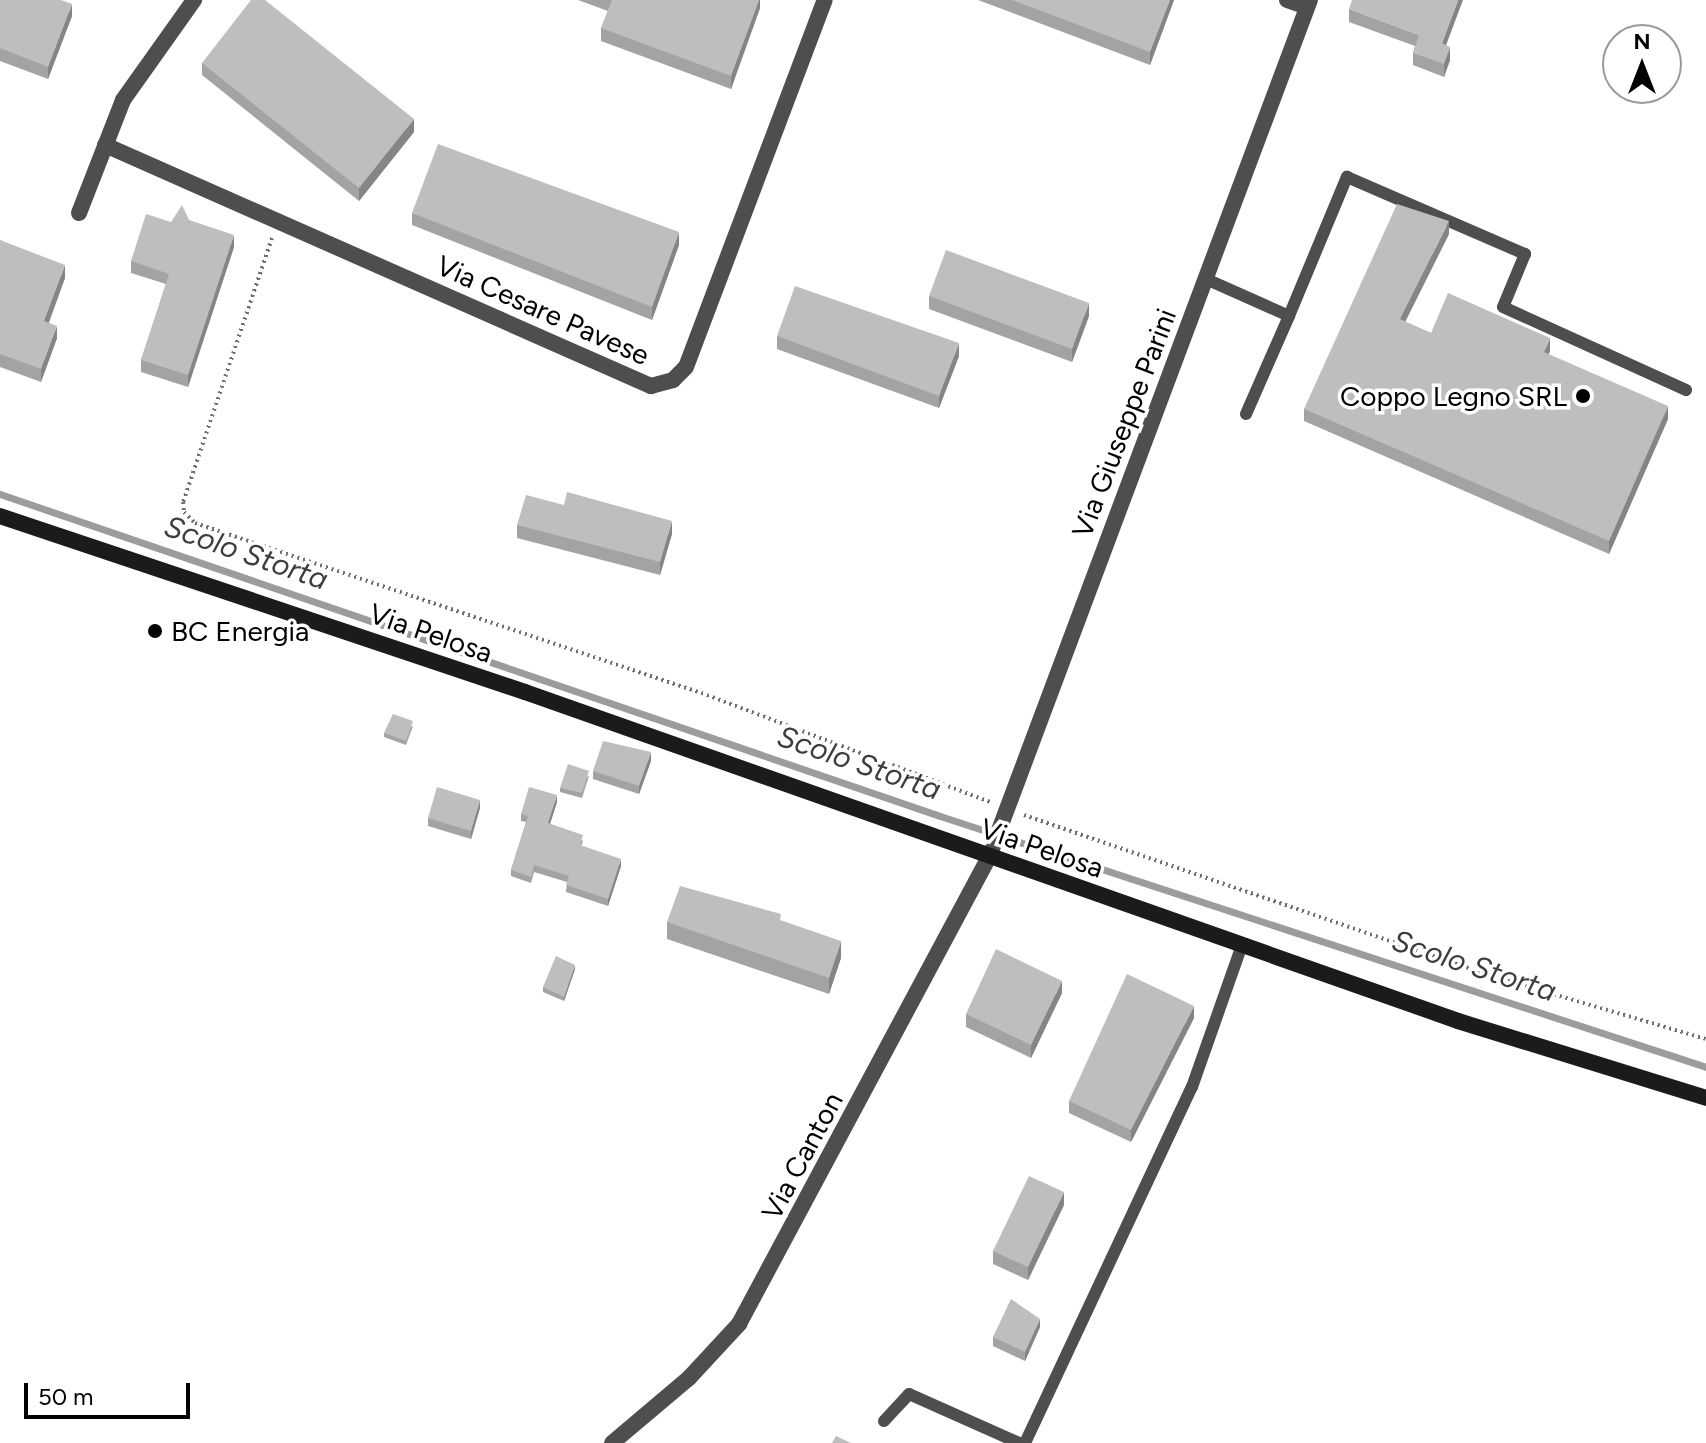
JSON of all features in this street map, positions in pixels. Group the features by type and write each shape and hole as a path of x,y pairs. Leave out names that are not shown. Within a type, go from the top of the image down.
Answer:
{"main road":[{"name":"Via Pelosa","path":"0,516 991,852 1458,1021 1706,1098"}],"street":[{"path":"79,213 123,100 194,0"},
{"name":"Via Cesare Pavese","path":"105,145 651,386 673,380 686,367 825,0"},
{"path":"1287,0 1308,4"},
{"name":"Via Giuseppe Parini","path":"991,852 1308,4"},
{"name":"Via Canton","path":"612,1443 689,1378 739,1324 991,852"}],"lane":[{"path":"1246,414 1347,177 1525,254 1503,307 1686,390"},
{"path":"1206,279 1289,316"},
{"path":"884,1421 909,1394 1022,1443 1192,1087 1242,945"}],"path":[{"path":"277,220 183,502 184,512 195,523 707,695 1005,816 1485,974 1706,1039"}],"building":[{"path":"0,0 61,0 72,4 48,67 0,48"},
{"path":"251,0 265,0 414,119 359,188 202,63"},
{"path":"612,0 759,0 731,76 601,28"},
{"path":"1012,0 1170,0 1150,52"},
{"path":"1352,0 1458,0 1442,43 1450,47 1444,64 1413,53 1419,35 1349,9"},
{"path":"438,144 679,232 652,307 412,213"},
{"path":"1397,204 1449,221 1400,319 1431,333 1448,293 1550,338 1544,352 1668,406 1609,541 1304,409"},
{"path":"182,205 189,220 234,235 188,375 141,360 169,274 131,261 146,214 171,222"},
{"path":"0,240 65,265 44,321 57,326 41,369 0,354"},
{"path":"946,250 1089,303 1072,349 929,296"},
{"path":"795,286 959,343 939,396 777,336"},
{"path":"567,492 672,521 660,562 517,525 526,495 564,505"},
{"path":"393,714 413,721 406,741 384,733"},
{"path":"603,741 651,752 639,786 593,771"},
{"path":"568,764 589,771 582,793 560,788"},
{"path":"437,787 480,800 471,831 428,818"},
{"path":"529,787 557,795 548,823 583,835 580,845 621,859 608,899 566,885 569,876 534,865 531,877 511,870 528,816 521,814"},
{"path":"680,886 781,914 780,920 841,941 829,978 667,922"},
{"path":"996,949 1062,981 1031,1045 966,1014"},
{"path":"556,956 575,965 564,997 543,987"},
{"path":"1127,974 1194,1006 1131,1130 1069,1101"},
{"path":"1029,1176 1064,1192 1028,1267 993,1251"},
{"path":"1011,1299 1040,1319 1025,1352 993,1337"},
{"path":"836,1436 851,1443 832,1443"}],"waterway":[{"name":"Scolo Storta","path":"0,494 940,816 1706,1067"}],"place":[{"name":"Coppo Legno SRL","path":"1583,396"},
{"name":"BC Energia","path":"155,631"}]}
